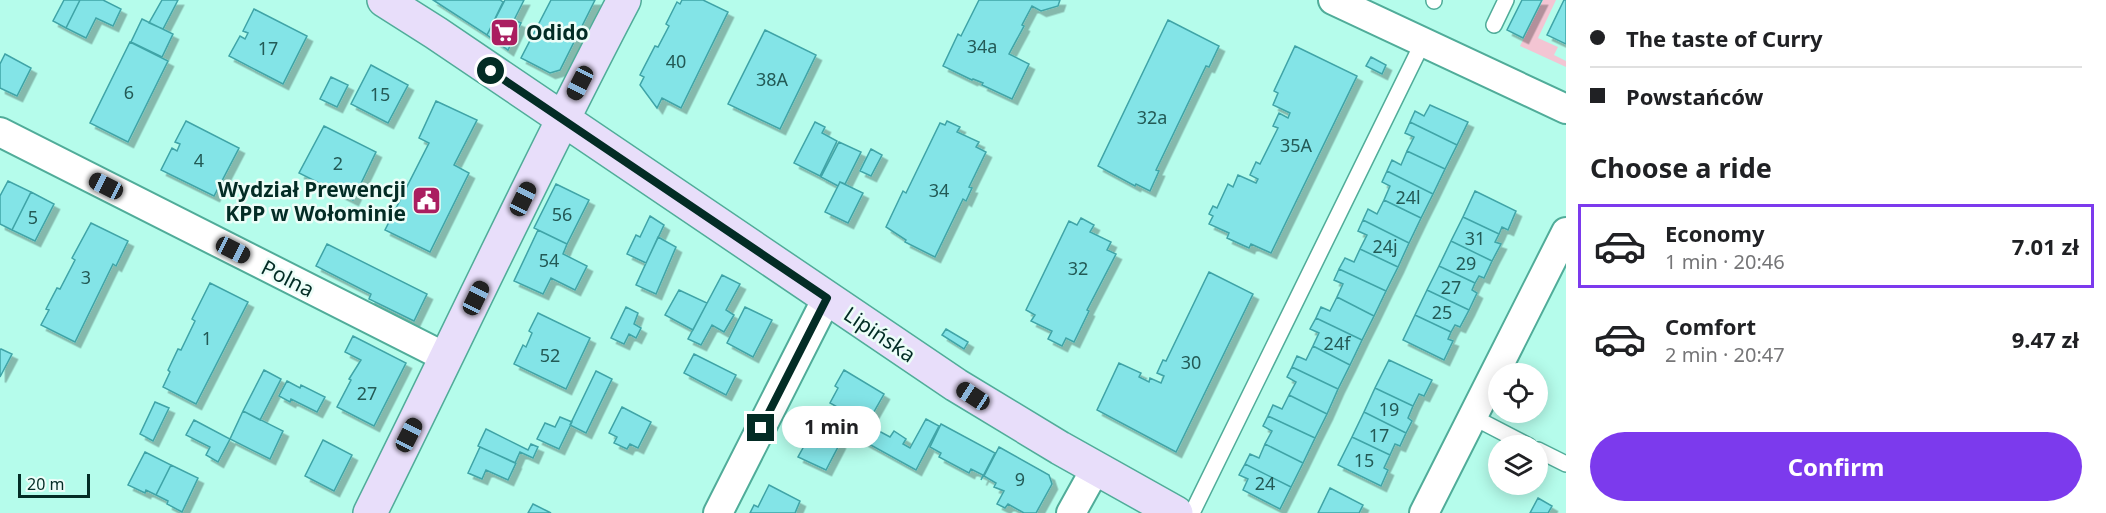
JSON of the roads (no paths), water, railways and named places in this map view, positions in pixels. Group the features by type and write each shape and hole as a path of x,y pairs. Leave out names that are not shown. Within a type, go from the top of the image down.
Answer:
{"street":[{"name":"Lipińska","path":"384,0 990,407 1176,513"},
{"path":"370,513 562,118 624,0"},
{"path":"1333,0 1566,109"},
{"name":"Polna","path":"0,132 447,358"},
{"path":"1424,513 1566,232"},
{"path":"718,513 827,298"},
{"path":"1071,513 1096,468"}],"lane":[{"path":"1494,25 1506,0"},
{"path":"1192,513 1423,42"},
{"path":"1473,417 1508,435"},
{"path":"1548,455 1566,464"}],"place":[{"name":"Odido","path":"505,32"},
{"name":"Wydział Prewencji KPP w Wołominie","path":"427,201"}]}
